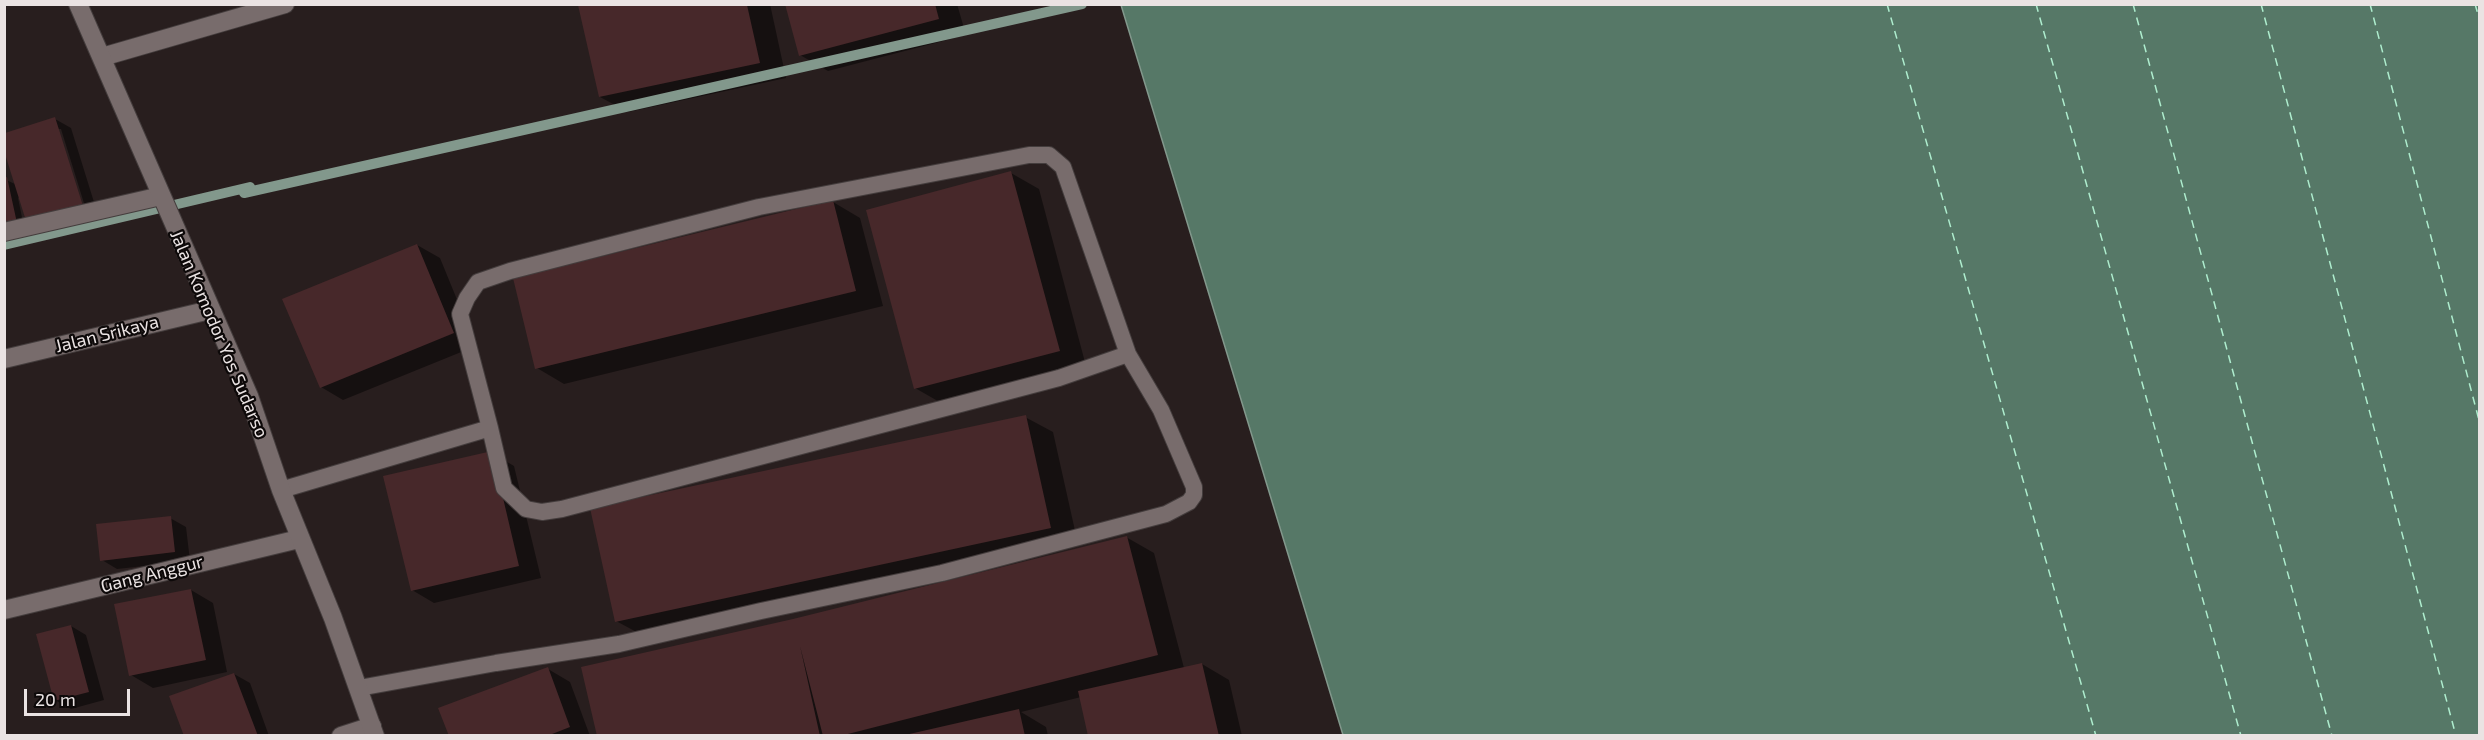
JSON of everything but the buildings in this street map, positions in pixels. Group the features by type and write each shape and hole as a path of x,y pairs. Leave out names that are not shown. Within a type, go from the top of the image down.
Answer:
{"street":[{"name":"Jalan Komodor Yos Sudarso","path":"78,4 249,396 299,539 359,688 373,731"},
{"path":"102,57 285,4"},
{"path":"4,232 161,196"},
{"name":"Jalan Srikaya","path":"4,359 210,309"},
{"name":"Gang Anggur","path":"4,610 299,539"},
{"path":"341,735 373,731"}],"lane":[{"path":"359,688 495,663 619,644 942,573 1166,514 1189,502 1194,495 1194,487 1161,410 1128,354 1063,167 1048,155 1029,154 759,207 510,271 478,282 466,298 460,314 504,488 526,509 542,512 562,509 1038,384 1128,354"},
{"path":"281,490 490,428"}],"shaded area":[{"path":"1121,5 2479,5 2479,735 1343,735"}],"waterway":[{"path":"244,193 1082,4"},
{"path":"4,245 250,187"}],"ferry route":[{"path":"1887,4 2096,736"},
{"path":"2036,4 2241,736"},
{"path":"2133,4 2332,736"},
{"path":"2261,4 2456,736"},
{"path":"2370,4 2480,424"},
{"path":"2475,4 2480,21"}]}
